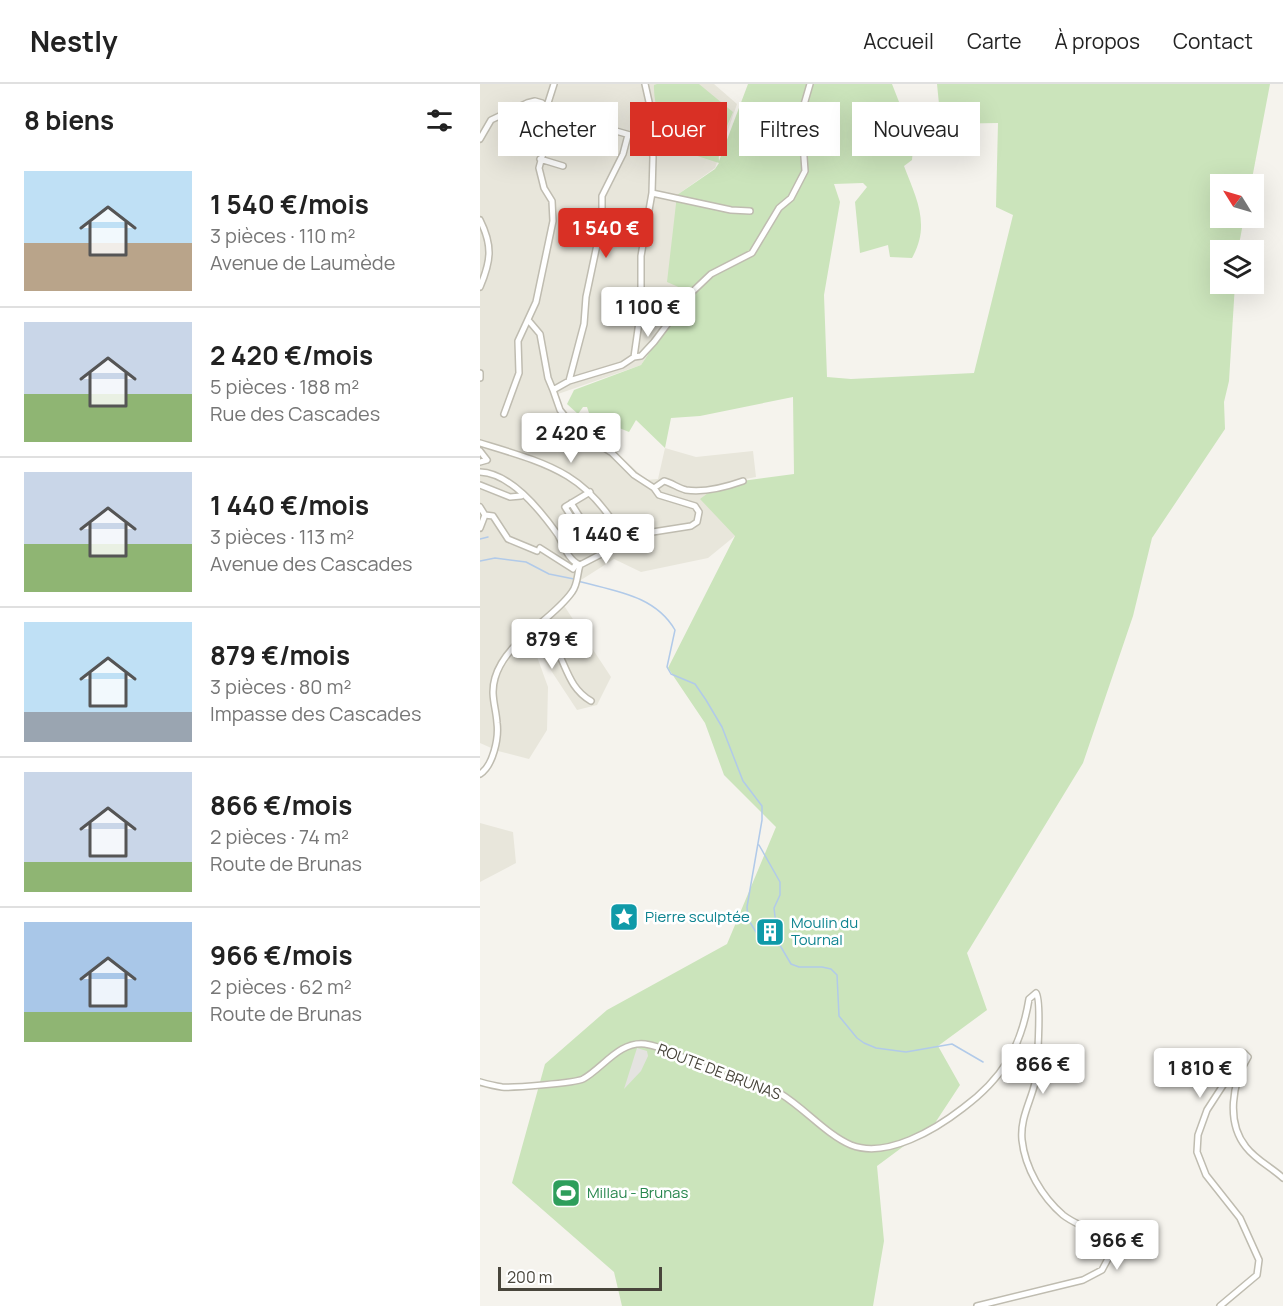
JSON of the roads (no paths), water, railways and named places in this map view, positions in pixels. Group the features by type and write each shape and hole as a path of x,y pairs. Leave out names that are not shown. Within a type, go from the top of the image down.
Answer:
{"street":[{"path":"550,102 554,84"},
{"path":"645,84 649,102"},
{"path":"553,390 569,381 622,365 634,357 641,356 690,294 711,274 752,253 779,208 791,198 805,171 801,116 810,84"},
{"path":"480,140 491,120 498,116"},
{"path":"569,381 584,324 586,297 602,221 602,196 623,154 628,135 618,132"},
{"path":"504,414 519,373 518,341 536,302 553,221 552,201 540,178 541,156"},
{"path":"634,357 640,309 641,256 651,193 653,156"},
{"path":"540,159 563,166"},
{"path":"651,193 731,210 750,211"},
{"path":"480,220 490,246 480,287"},
{"path":"484,515 494,516 513,542 539,550 573,568 623,539 691,526 699,518 695,506 662,497 654,488 634,475 612,453 576,430 560,410 540,334 529,321"},
{"path":"480,443 558,470 590,492 602,505 623,539"},
{"path":"480,451 487,460 480,462"},
{"path":"480,472 499,476 510,482 551,526 578,565 577,581 572,592 504,659 492,692 498,724 497,735 489,765 480,774"},
{"path":"654,488 664,481 685,490 721,488 743,481"},
{"path":"480,485 510,497 521,496"},
{"path":"571,503 590,492"},
{"path":"480,507 484,515 480,528"},
{"path":"541,623 543,637 559,652 569,678 591,701"},
{"name":"ROUTE DE BRUNAS","path":"480,1082 511,1088 574,1082 590,1074 622,1049 643,1044 688,1059 722,1076 779,1093 851,1145 873,1147 898,1144 936,1128 993,1084 1009,1062 1029,999 1036,993 1041,1009 1036,1039 1037,1067 1022,1126 1024,1154 1035,1180 1054,1206 1073,1222 1107,1241 1111,1253 1102,1270 1083,1280 977,1306"},
{"path":"1220,1306 1257,1275 1259,1260 1238,1215 1203,1169 1197,1152 1198,1135 1207,1110 1244,1053 1248,1058 1239,1075 1234,1102 1235,1128 1254,1156 1283,1178"}],"waterway":[{"path":"480,539 488,537"},
{"path":"480,561 495,558 526,562 549,574 574,579"},
{"path":"578,581 632,596 645,602 667,618 675,630 667,667 671,674 695,684 706,700 722,727 743,781 762,806 762,820 747,907 748,919 756,932 778,942 791,964 799,967 831,969 837,975 839,1016 864,1043 876,1048 906,1052 952,1044 983,1062"},
{"path":"759,845 780,882 780,895 774,908 778,941"}],"place":[{"name":"Pierre sculptée","path":"624,917"},
{"name":"Moulin du Tournal","path":"770,932"},
{"name":"Millau - Brunas","path":"566,1193"}]}
